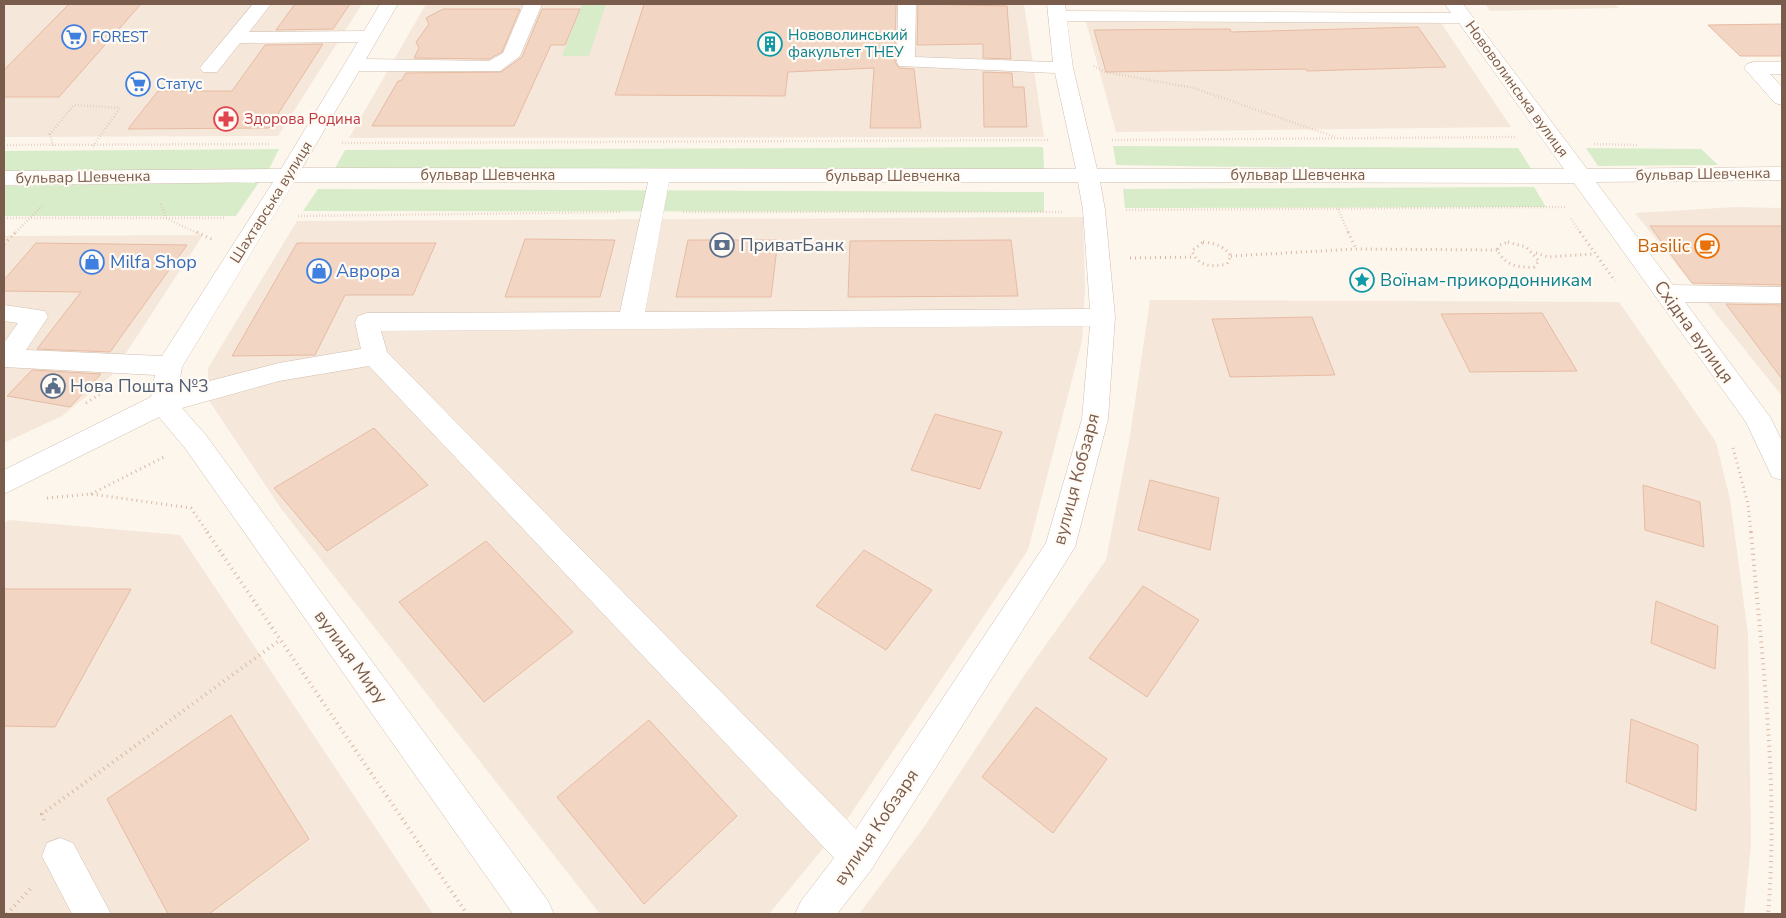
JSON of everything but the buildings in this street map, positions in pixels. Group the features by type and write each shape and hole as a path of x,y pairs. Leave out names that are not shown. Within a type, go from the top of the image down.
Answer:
{"street":[{"path":"210,68 262,4"},
{"name":"Шахтарська вулиця","path":"163,404 169,366 308,142 389,4"},
{"path":"352,65 493,67 511,56 533,4"},
{"path":"907,4 906,62 1063,68"},
{"path":"1057,10 1459,11"},
{"name":"вулиця Кобзаря","path":"814,914 858,857 1060,547 1095,419 1103,317 1094,210 1081,140 1063,68 1057,10"},
{"name":"Нововолинська вулиця","path":"1459,11 1553,138 1568,175"},
{"path":"234,38 369,36"},
{"path":"1782,68 1754,68 1782,99"},
{"name":"бульвар Шевченка","path":"4,178 287,175 1087,176 1782,173"},
{"path":"631,319 650,212 660,175"},
{"name":"Східна вулиця","path":"1568,175 1603,207 1757,417 1782,469"},
{"path":"1666,293 1782,295"},
{"path":"4,313 36,317 6,358 169,366"},
{"path":"858,857 375,356 367,322 1103,317"},
{"path":"4,482 163,404 280,372 375,356"},
{"name":"вулиця Миру","path":"163,404 195,441 535,914"},
{"path":"60,856 92,914"}],"path":[{"path":"1090,64 1106,72 1194,88 1338,138"},
{"path":"53,145 50,134 74,105 120,108"},
{"path":"4,145 308,142 1553,138"},
{"path":"1568,175 1563,207 1594,254 1616,282"},
{"path":"4,218 650,212 1052,212 1094,210 1603,207"},
{"path":"1338,209 1356,249"},
{"path":"1203,242 1221,245 1228,250 1231,256 1227,264 1216,267 1202,264 1194,257 1192,251 1203,242"},
{"path":"1497,250 1500,245 1508,242 1518,243 1548,257 1594,254"},
{"path":"1231,256 1356,249 1497,250"},
{"path":"1497,250 1500,258 1510,265 1523,268 1534,266 1539,261 1536,253"},
{"path":"1122,258 1194,257"},
{"path":"1730,439 1748,504 1771,754 1771,879 1768,914"},
{"path":"195,441 90,494 191,508 467,914"},
{"path":"7,914 60,856 42,814 280,640"}],"shaded area":[{"path":"4,4 362,4 278,136 4,137"},
{"path":"426,4 1024,4 1044,137 349,138"},
{"path":"1485,4 1615,4 1619,8 1490,11"},
{"path":"1086,22 1441,23 1511,127 1116,132"},
{"path":"1735,207 1782,208 1782,396 1635,213"},
{"path":"1083,217 1085,288 1082,341 1028,550 848,818 769,914 600,914 282,510 208,399 208,368 297,221"},
{"path":"203,235 111,376 62,416 4,443 4,236"},
{"path":"1150,300 1619,302 1716,442 1730,499 1748,634 1751,845 1744,914 859,914 924,827 1023,677 1106,560 1130,436"},
{"path":"9,520 180,535 433,914 4,914 4,523"}],"green space":[{"path":"582,4 606,4 589,56 562,56"},
{"path":"1113,146 1518,148 1533,172 1116,165"},
{"path":"1043,147 1044,169 334,170 345,150"},
{"path":"1586,148 1701,149 1718,165 1598,166"},
{"path":"279,149 267,173 4,175 4,151"},
{"path":"259,182 236,216 4,216 4,186"},
{"path":"1534,187 1546,207 1125,208 1123,189"},
{"path":"318,189 1044,192 1044,212 303,211"}],"place":[{"name":"FOREST","path":"74,37"},
{"name":"Нововолинський факультет ТНЕУ","path":"770,44"},
{"name":"Статус","path":"138,84"},
{"name":"Здорова Родина","path":"226,119"},
{"name":"ПриватБанк","path":"722,245"},
{"name":"Basilic","path":"1707,246"},
{"name":"Milfa Shop","path":"92,262"},
{"name":"Аврора","path":"319,271"},
{"name":"Воїнам-прикордонникам","path":"1362,280"},
{"name":"Нова Пошта №3","path":"53,386"}]}
